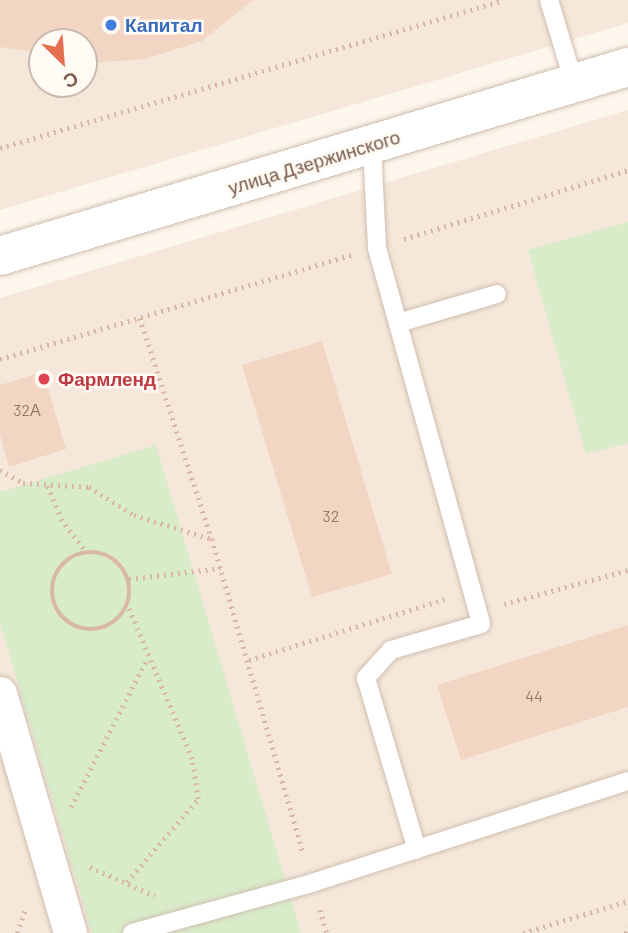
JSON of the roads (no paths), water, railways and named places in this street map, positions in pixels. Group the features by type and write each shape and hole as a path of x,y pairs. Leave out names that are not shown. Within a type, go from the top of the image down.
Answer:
{"main road":[{"name":"улица Дзержинского","path":"0,256 628,67"}],"street":[{"path":"0,693 70,933"}],"lane":[{"path":"549,0 574,83"},
{"path":"372,145 377,248 481,624 391,650 366,678 416,850"},
{"path":"398,323 497,294"},
{"path":"132,933 312,883 628,781"}],"place":[{"name":"Капитал","path":"111,25"},
{"name":"Фармленд","path":"44,379"}]}
